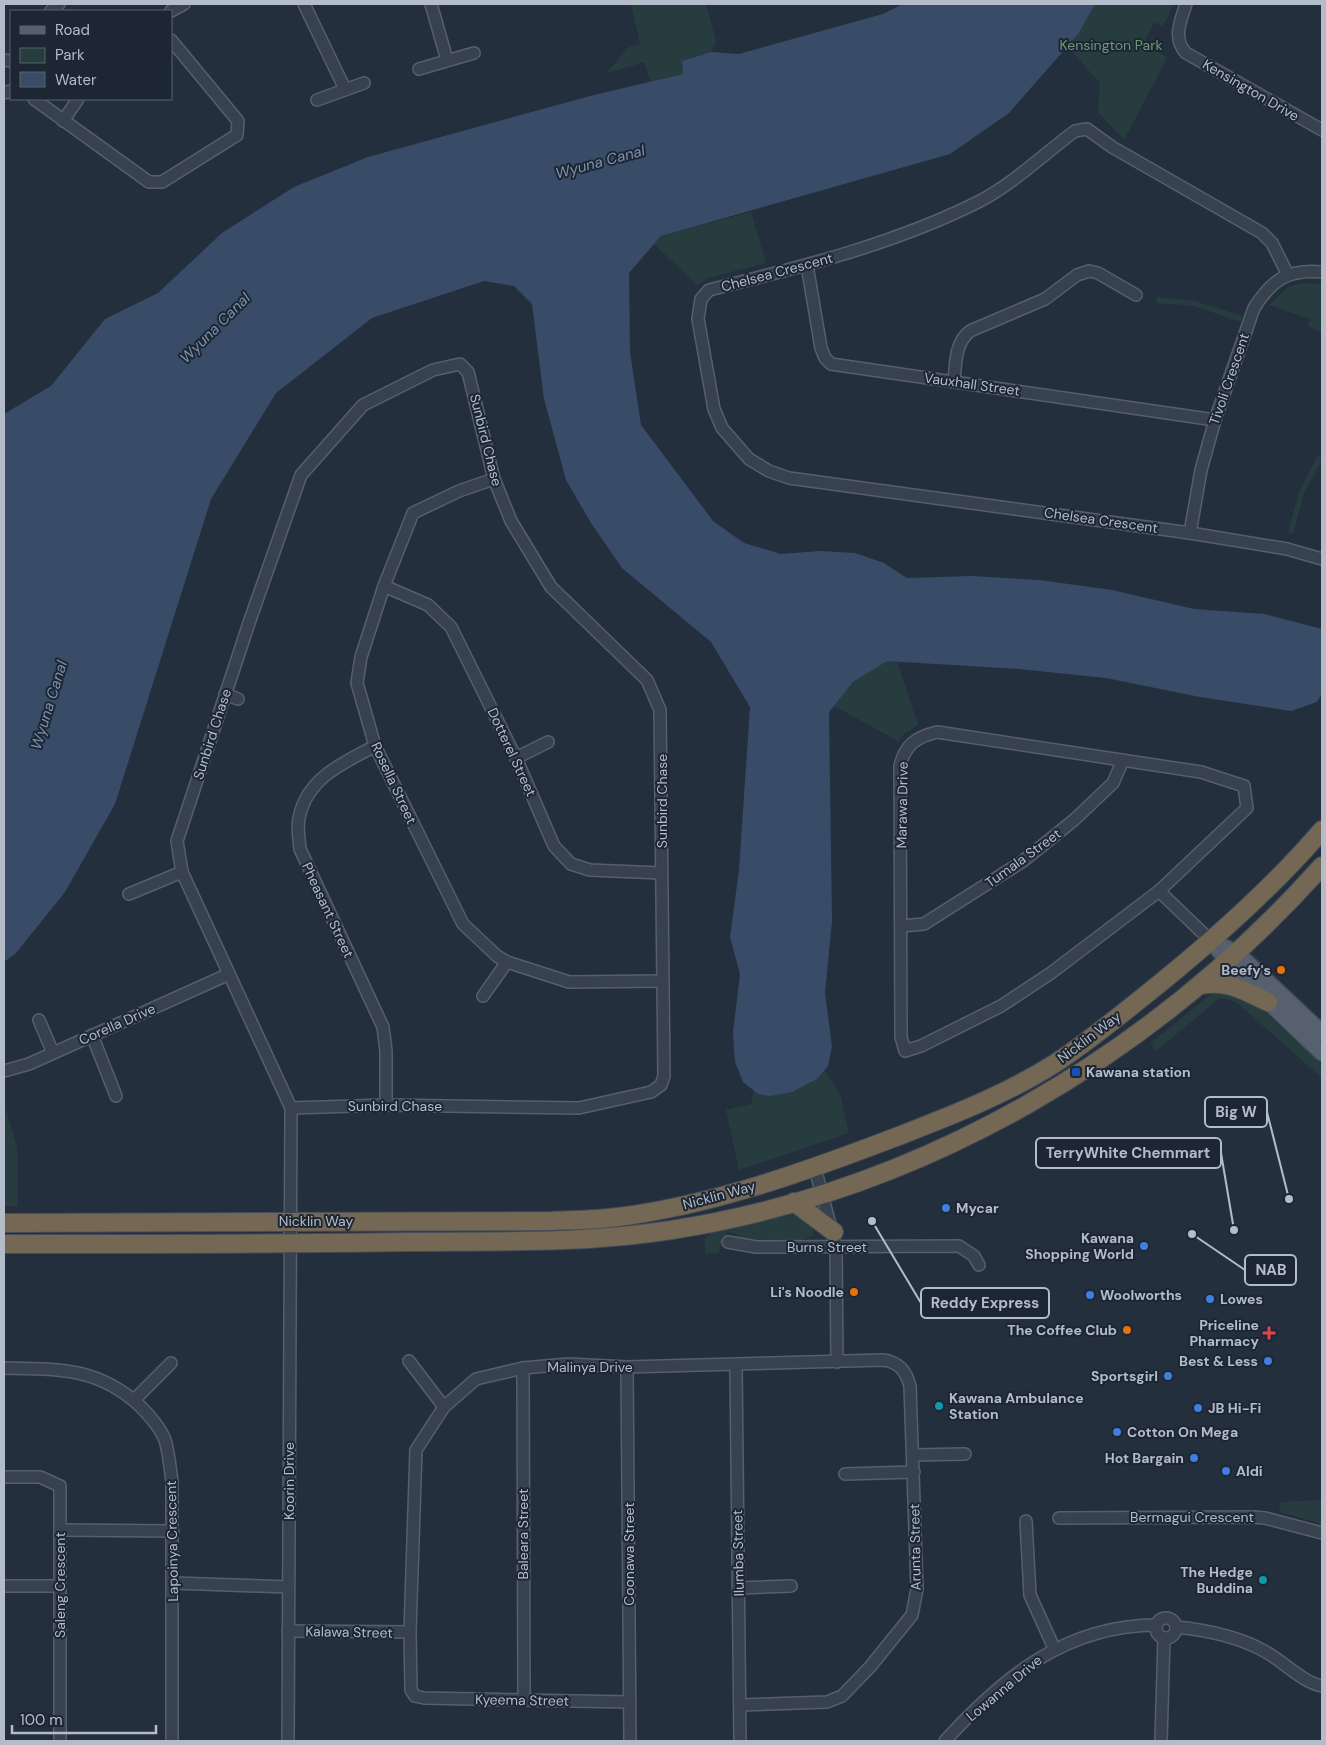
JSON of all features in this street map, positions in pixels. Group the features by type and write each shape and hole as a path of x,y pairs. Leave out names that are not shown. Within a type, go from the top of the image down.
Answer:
{"highway":[{"name":"Nicklin Way","path":"4,1223 551,1221 617,1217 670,1208 815,1168 969,1108 1037,1074 1088,1040 1211,941 1262,894 1322,830"},
{"name":"Nicklin Way","path":"4,1244 531,1241 607,1237 673,1230 794,1202 886,1171 941,1149 1000,1120 1050,1092 1124,1045 1201,985 1232,957 1277,915 1322,866"},
{"path":"1201,985 1216,982 1229,984 1268,1002"},
{"path":"794,1202 835,1239"}],"main road":[{"path":"1211,941 1322,1033"},
{"path":"1232,957 1268,1002 1322,1053"}],"street":[{"path":"172,10 184,4"},
{"path":"304,4 345,89"},
{"path":"431,4 447,60"},
{"name":"Kensington Drive","path":"1186,4 1178,32 1182,48 1322,130"},
{"path":"35,100 149,182 162,182 237,136 238,121 172,41"},
{"path":"418,69 474,53"},
{"path":"317,100 364,83"},
{"path":"63,121 77,100"},
{"name":"Chelsea Crescent","path":"1288,275 1272,243 1262,234 1112,147 1087,129 1075,131 979,201 889,240 807,265 709,290 701,299 698,319 714,409 722,428 733,443 749,459 769,471 789,478 1190,533 1287,549 1322,559"},
{"name":"Vauxhall Street","path":"807,265 821,348 825,358 831,364 954,380 1215,420"},
{"path":"954,380 959,345 962,338 970,331 1045,299 1077,275 1088,271 1098,274 1136,295"},
{"name":"Tivoli Crescent","path":"1190,533 1201,470 1215,420 1254,308 1264,292 1277,280 1301,272 1322,272"},
{"name":"Sunbird Chase","path":"291,1108 386,1105 579,1108 651,1092 661,1085 664,1076 661,873 662,725 656,696 648,680 551,587 511,521 494,479 468,372 460,364 432,370 363,405 301,475 225,694 177,841 182,872 291,1108 291,1221"},
{"name":"Rosella Street","path":"494,479 459,490 413,513 384,586 361,657 357,683 375,746 463,924 497,956 507,962 569,982 662,981"},
{"name":"Dotterel Street","path":"384,586 428,605 451,627 516,758 554,846 571,864 590,870 661,873"},
{"path":"225,694 238,699"},
{"name":"Marawa Drive","path":"937,732 1123,760 1201,772 1244,786 1247,808 1159,891 1050,973 1001,1006 921,1046 905,1051 901,1037 900,766 903,753 911,742 937,732"},
{"path":"516,758 548,742"},
{"name":"Pheasant Street","path":"375,746 332,768 310,791 298,818 300,849 383,1028 386,1051 386,1105"},
{"name":"Tumala Street","path":"901,926 924,924 1023,861 1074,820 1113,783 1123,760"},
{"path":"128,894 182,872"},
{"path":"1159,891 1211,941"},
{"path":"483,996 507,962"},
{"name":"Corella Drive","path":"4,1071 29,1064 229,974"},
{"path":"39,1020 54,1053"},
{"path":"92,1035 116,1096"},
{"path":"815,1168 835,1239 837,1362"},
{"name":"Koorin Drive","path":"288,1741 291,1221"},
{"name":"Burns Street","path":"728,1242 756,1247 835,1239 958,1246 974,1256 978,1265"},
{"name":"Arunta Street","path":"740,1704 827,1702 842,1696 912,1615 917,1589 914,1472 908,1376 895,1362 884,1360 837,1362"},
{"path":"409,1361 444,1407"},
{"name":"Malinya Drive","path":"415,1696 411,1690 410,1632 416,1450 444,1407 476,1379 523,1368 569,1364 628,1367 837,1362"},
{"path":"134,1400 171,1363"},
{"name":"Ilumba Street","path":"736,1365 740,1741"},
{"name":"Coonawa Street","path":"628,1367 630,1741"},
{"name":"Lapoinya Crescent","path":"4,1368 62,1369 88,1375 115,1386 134,1400 150,1416 164,1439 172,1481 174,1583 172,1741"},
{"name":"Baleara Street","path":"523,1368 524,1700"},
{"path":"913,1455 965,1454"},
{"path":"844,1474 914,1472"},
{"name":"Saleng Crescent","path":"4,1477 40,1477 60,1486 60,1741"},
{"name":"Bermagui Crescent","path":"1059,1518 1254,1517 1274,1520 1322,1533"},
{"path":"1026,1521 1030,1595 1054,1648"},
{"path":"60,1530 172,1532"},
{"path":"174,1583 288,1587"},
{"path":"4,1586 60,1586"},
{"path":"739,1588 791,1586"},
{"path":"1167,1618 1173,1621 1176,1627 1173,1636 1164,1638 1158,1633 1157,1625 1161,1620 1167,1618"},
{"name":"Lowanna Drive","path":"945,1741 1003,1685 1054,1648 1112,1629 1157,1625"},
{"path":"1176,1627 1210,1631 1244,1642 1265,1652 1310,1682 1322,1686"},
{"name":"Kalawa Street","path":"288,1631 410,1632"},
{"path":"1161,1741 1164,1638"},
{"name":"Kyeema Street","path":"415,1696 424,1698 630,1702"}],"green space":[{"path":"631,4 706,4 716,41 711,52 682,61 683,74 651,82 644,62 605,74 629,47 640,45"},
{"name":"Kensington Park","path":"1095,4 1172,4 1168,17 1162,26 1154,22 1144,42 1167,58 1124,140 1098,112 1100,83 1067,46 1079,33"},
{"path":"751,212 766,263 708,278 697,285 654,244 661,236"},
{"path":"1301,283 1322,284 1322,332 1308,326 1310,319 1269,305 1288,287"},
{"path":"1157,297 1195,301 1243,316 1241,322 1194,306 1156,303"},
{"path":"1318,455 1322,460 1304,493 1293,534 1288,532 1299,492"},
{"path":"886,661 897,661 918,725 905,733 898,741 834,706 853,682"},
{"path":"1216,990 1251,1000 1322,1065 1322,1078 1236,1002 1220,998 1156,1051 1150,1043"},
{"path":"824,1070 840,1094 849,1133 739,1170 726,1110 751,1104 754,1091 758,1094 803,1086 818,1077"},
{"path":"4,1103 17,1147 18,1206 4,1206"},
{"path":"783,1213 798,1213 813,1223 813,1235 777,1244 761,1244 730,1232 722,1237 719,1253 705,1254 705,1239 710,1233"},
{"path":"1322,1500 1322,1528 1319,1527 1319,1523 1280,1512 1279,1502"}],"water":[{"name":"Wyuna Canal","path":"903,4 1095,4 1079,33 1009,113 950,154 661,236 629,273 630,352 641,425 713,521 744,543 781,554 820,551 855,553 884,563 907,578 972,576 1039,580 1112,590 1194,609 1264,614 1322,629 1322,693 1317,702 1291,711 1200,697 1106,678 1019,669 887,661 853,682 829,712 832,921 825,993 832,1046 828,1066 817,1079 792,1092 770,1096 758,1094 743,1082 735,1062 733,1032 740,974 730,937 739,870 750,707 711,642 622,568 591,523 566,480 544,399 532,304 514,286 484,281 372,318 276,393 211,499 115,804 65,892 16,953 4,962 4,414 51,386 105,319 158,293 222,233 294,187 368,157 590,96 683,74 682,61 711,52 739,54 883,14"}],"place":[{"name":"Beefy's","path":"1281,970"},
{"name":"Kawana station","path":"1076,1072"},
{"name":"Big W","path":"1289,1199"},
{"name":"Mycar","path":"946,1208"},
{"name":"Reddy Express","path":"872,1221"},
{"name":"TerryWhite Chemmart","path":"1234,1230"},
{"name":"NAB","path":"1192,1234"},
{"name":"Kawana Shopping World","path":"1144,1246"},
{"name":"Li's Noodle","path":"854,1292"},
{"name":"Woolworths","path":"1090,1295"},
{"name":"Lowes","path":"1210,1299"},
{"name":"The Coffee Club","path":"1127,1330"},
{"name":"Priceline Pharmacy","path":"1269,1333"},
{"name":"Best & Less","path":"1268,1361"},
{"name":"Sportsgirl","path":"1168,1376"},
{"name":"Kawana Ambulance Station","path":"939,1406"},
{"name":"JB Hi-Fi","path":"1198,1408"},
{"name":"Cotton On Mega","path":"1117,1432"},
{"name":"Hot Bargain","path":"1194,1458"},
{"name":"Aldi","path":"1226,1471"},
{"name":"The Hedge Buddina","path":"1263,1580"}]}
